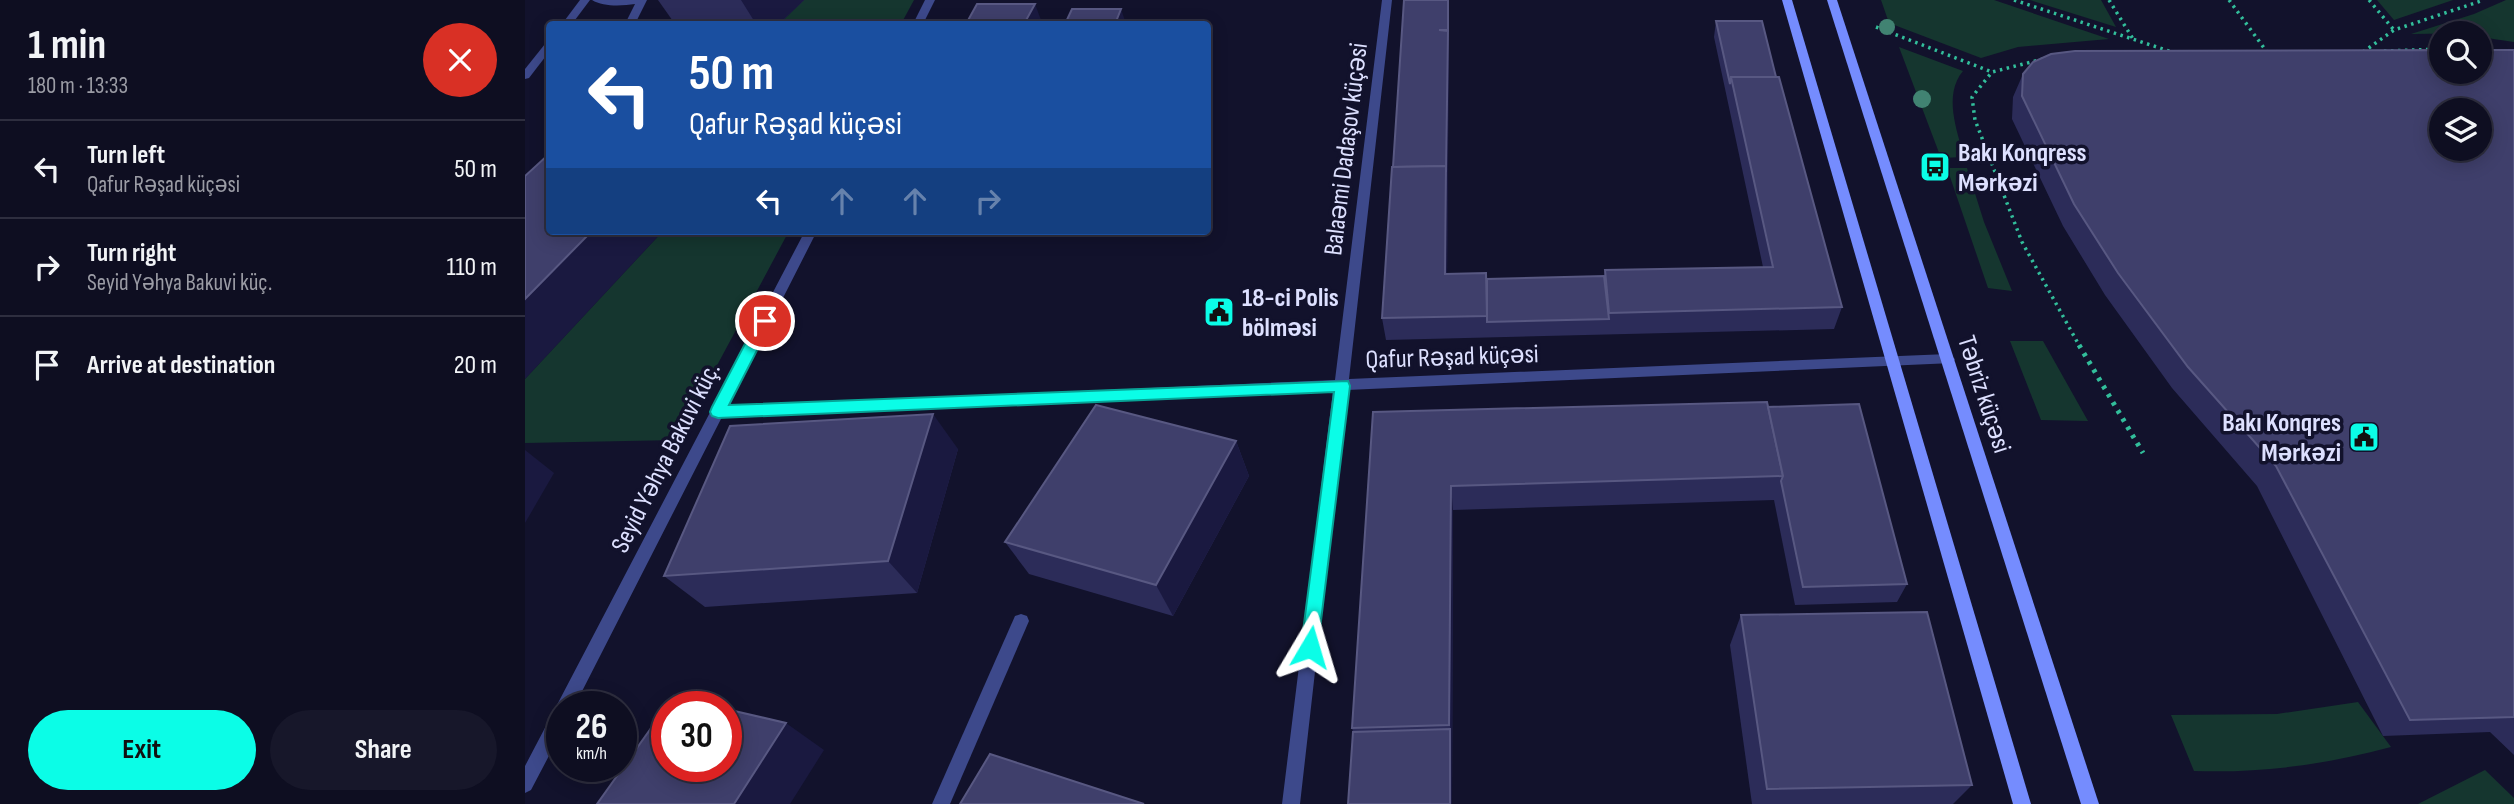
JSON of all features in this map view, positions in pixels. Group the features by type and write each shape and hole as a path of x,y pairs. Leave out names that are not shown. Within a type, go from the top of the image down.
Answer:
{"main road":[{"path":"1787,0 2022,804"},
{"name":"Təbriz küçəsi","path":"1832,0 2090,804"}],"street":[{"path":"569,21 585,0"},
{"path":"597,0 624,3 641,0"},
{"path":"631,21 641,0"},
{"path":"920,21 930,0"},
{"name":"Balaəmi Dadaşov küçəsi","path":"1291,804 1387,0"},
{"path":"525,76 546,50"},
{"name":"Seyid Yəhya Bakuvi küç.","path":"573,691 809,235"},
{"name":"Qafur Rəşad küçəsi","path":"718,412 1948,359"},
{"path":"941,804 1021,621"},
{"path":"525,784 546,744"}],"path":[{"path":"2014,0 2172,52"},
{"path":"2109,0 2133,40"},
{"path":"2229,0 2267,52 2254,52"},
{"path":"2369,0 2394,30"},
{"path":"2429,49 2363,51 2394,30 2484,0"},
{"path":"1876,27 1992,72"},
{"path":"2147,53 2186,52"},
{"path":"2045,58 1992,72 1972,97 1975,120 2022,242 2054,303 2143,453"}],"green space":[{"path":"804,0 914,0 903,21 782,21"},
{"path":"1881,0 1994,0 2109,39 2018,47 1981,58 1889,23"},
{"path":"2030,0 2101,0 2116,27"},
{"path":"2377,0 2453,0 2394,20"},
{"path":"2506,0 2514,0 2514,42 2492,39 2492,21 2452,21"},
{"path":"2429,28 2429,34 2411,34"},
{"path":"1899,47 1963,71 1954,91 1953,113 1964,157 1941,158"},
{"path":"1947,168 1967,168 1984,222 2012,291 1988,288"},
{"path":"659,235 787,235 677,440 525,443 525,379"},
{"path":"2010,341 2043,341 2088,421 2041,420"},
{"path":"2358,702 2391,747 2341,759 2269,769 2194,771 2171,715 2277,714"},
{"path":"2485,770 2514,798 2514,804 2418,804"}],"building":[{"path":"1404,0 1448,0 1448,30 1439,30 1448,31 1446,172 1446,166 1393,167"},
{"path":"977,4 1035,4 1026,21 968,21"},
{"path":"1072,9 1121,9 1116,21 1066,21"},
{"path":"1716,21 1762,21 1776,77 1731,77 1730,84"},
{"name":"Bakı Konqres Mərkəzi","path":"2429,50 2429,84 2492,84 2492,50 2514,50 2514,717 2410,720 2276,466 2188,367 2118,273 2074,204 2022,96 2023,74 2033,62 2051,54 2075,51"},
{"path":"1731,77 1779,77 1842,307 1609,313 1605,270 1773,267"},
{"path":"546,157 546,235 588,235 525,299 525,176"},
{"path":"1446,166 1445,274 1486,273 1487,316 1382,318 1392,167"},
{"path":"1604,276 1609,319 1487,322 1487,279"},
{"path":"1767,402 1783,476 1451,486 1449,725 1352,728 1373,412"},
{"path":"1859,404 1907,584 1803,587 1768,407"},
{"path":"1096,405 1236,441 1156,585 1005,542"},
{"path":"933,414 888,561 664,576 730,426"},
{"path":"1927,612 1972,785 1767,789 1741,615"},
{"path":"742,713 786,723 734,804 597,804 613,782 637,782 637,748 651,728 651,782 742,782"},
{"path":"1450,729 1450,804 1348,804 1353,732"},
{"path":"990,754 1144,804 960,804"}],"place":[{"name":"Bakı Konqress Mərkəzi","path":"1935,167"},
{"name":"18-ci Polis bölməsi","path":"1219,312"},
{"name":"Bakı Konqres Mərkəzi","path":"2364,437"}],"route":[{"path":"765,321 718,412 1342,386 1310,647"}]}
